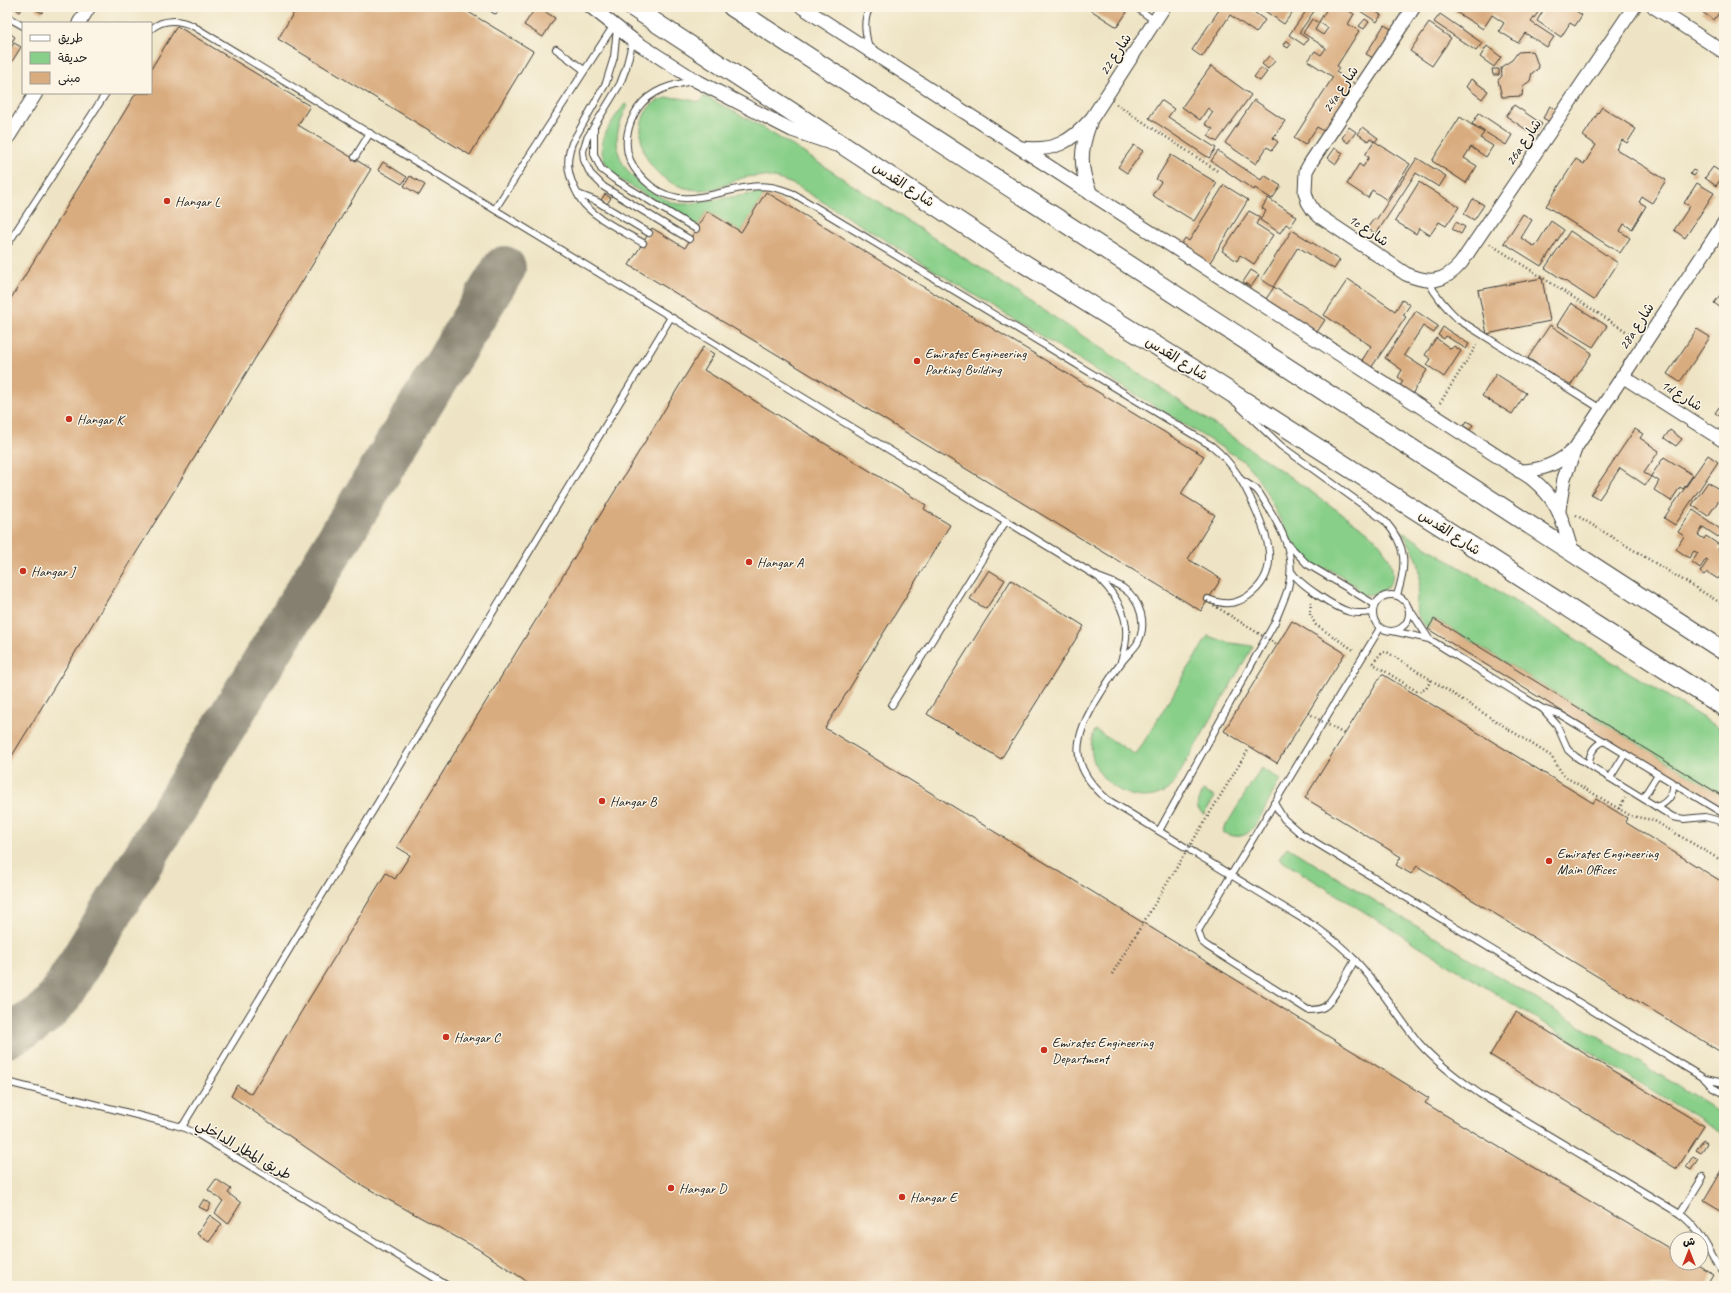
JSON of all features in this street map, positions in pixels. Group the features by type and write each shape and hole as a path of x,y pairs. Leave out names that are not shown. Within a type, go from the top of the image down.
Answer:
{"main road":[{"name":"شارع القدس","path":"632,7 1012,256 1213,381 1724,707"},
{"path":"732,7 1724,651"}],"street":[{"path":"80,22 89,7"},
{"path":"591,7 633,40 695,80 792,130 820,141 849,149"},
{"path":"802,7 1530,478 1542,487 1560,508 1572,552"},
{"name":"شارع 22","path":"1020,148 1047,149 1060,145 1073,137 1092,118 1164,7"},
{"name":"24a شارع","path":"1305,192 1306,171 1311,162 1414,7"},
{"name":"26a شارع","path":"1428,281 1446,276 1454,271 1479,237 1634,7"},
{"path":"1654,7 1724,52"},
{"path":"7,139 35,94"},
{"name":"شارع 22","path":"1091,194 1084,179 1082,154 1083,143 1092,118"},
{"name":"1c شارع","path":"1305,192 1308,202 1319,216 1406,274 1417,279 1428,281"},
{"name":"28a شارع","path":"1560,508 1564,478 1576,447 1724,223"},
{"name":"1d شارع","path":"1622,376 1724,441"},
{"name":"28a شارع","path":"1518,471 1543,469 1555,464 1576,447"}],"lane":[{"path":"870,7 865,22 866,35 870,51"},
{"path":"1136,7 1156,21"},
{"path":"7,17 22,25"},
{"path":"152,28 163,22 174,21 184,22 193,26 1098,577 1122,587 1131,594 1137,602 1141,612 1141,634 1137,644 1121,662 1088,715 1080,734 1079,755 1082,770 1092,787 1108,800 1316,927 1334,940 1355,960 1420,1044 1437,1062 1480,1094 1691,1222 1724,1274"},
{"path":"495,209 584,70 615,26"},
{"path":"615,26 614,57 606,83 572,143 568,153 568,175 582,202 594,213 643,243"},
{"path":"633,40 626,68 620,84 586,138 583,152 584,160 590,174 604,187 690,240"},
{"path":"556,49 584,70"},
{"path":"695,80 671,86 653,93 643,101 634,114 628,127 626,143 628,157 634,170 656,190 669,196 682,199 697,198 756,186 770,186 794,194 1212,446 1228,460 1243,481 1268,537 1270,552 1268,567 1263,581 1253,593 1241,601 1229,604 1208,600"},
{"path":"7,245 105,94"},
{"path":"594,126 594,154 601,169 614,179 696,229"},
{"path":"355,157 370,133"},
{"path":"578,194 596,201 649,233"},
{"path":"1428,281 1446,308 1459,320 1601,409"},
{"path":"182,1127 671,317"},
{"path":"1213,381 1281,446 1385,522 1393,531 1400,543 1404,562 1403,575 1397,595"},
{"path":"1243,481 1256,489 1260,494 1295,553 1307,564 1374,604"},
{"path":"892,705 1006,521"},
{"path":"1159,831 1275,622 1289,587 1291,571 1289,550 1286,539"},
{"path":"1291,571 1301,584 1343,610 1357,613 1372,612"},
{"path":"1098,577 1112,592 1120,604 1125,618 1127,633 1126,648 1121,662"},
{"path":"1428,639 1402,598 1397,595 1384,596 1374,604 1372,612 1373,618 1380,628 1428,639 1543,709 1555,712 1724,814"},
{"path":"1392,631 1398,630 1408,620 1408,607"},
{"path":"1355,960 1325,1007 1317,1010 1308,1010 1207,946 1202,942 1198,931 1380,628"},
{"path":"1543,709 1560,729 1566,746 1572,754 1589,765 1673,817 1705,817 1724,822"},
{"path":"1589,765 1592,750 1595,746 1604,742"},
{"path":"1610,778 1625,754"},
{"path":"1643,798 1658,774"},
{"path":"1657,807 1670,798 1673,788 1672,782"},
{"path":"1274,803 1284,819 1300,833 1705,1079 1724,1083"},
{"path":"1705,1079 1712,1088 1724,1093"},
{"name":"طريق المطار الداخلي","path":"7,1082 182,1127 215,1144 448,1286"},
{"path":"1680,1214 1702,1177"}],"path":[{"path":"1106,97 1219,172"},
{"path":"1479,237 1645,343"},
{"path":"1432,415 1483,335"},
{"path":"1560,508 1724,605"},
{"path":"1208,600 1277,645"},
{"path":"1373,663 1382,652 1387,652 1550,756 1564,776 1630,816 1654,820 1724,862"},
{"path":"1308,713 1344,734"},
{"path":"1112,974 1250,747"}],"green space":[{"path":"704,96 748,119 793,146 1153,383 1295,480 1365,530 1383,548 1389,558 1392,569 1392,579 1388,587 1378,592 1363,595 1358,592 1356,586 1336,573 1330,570 1318,568 1312,564 1298,550 1282,524 1261,483 1242,460 797,186 773,178 754,176 743,178 717,188 700,190 676,185 665,179 656,171 644,150 641,132 645,114 653,104 664,99 682,98 700,102"},
{"path":"625,104 628,106 618,131 617,143 619,154 623,164 630,174 639,183 651,191 669,201 681,204 766,192 741,232 707,211 698,226 619,179 604,160 602,150 606,132"},
{"path":"1401,531 1724,731 1724,797 1435,619 1428,629 1421,621 1416,607 1420,576 1418,562 1412,548"},
{"path":"1208,636 1230,643 1253,646 1173,785 1159,794 1144,797 1128,794 1114,787 1102,776 1094,762 1091,746 1095,730 1136,755"},
{"path":"1261,768 1280,779 1258,821 1248,833 1241,836 1233,836 1222,832"},
{"path":"1203,791 1215,797 1204,814 1198,809 1198,801"},
{"path":"1287,847 1724,1114 1724,1135 1279,859"}],"building":[{"path":"13,7 23,7 20,12"},
{"path":"36,7 45,7 42,13 35,9"},
{"path":"297,7 460,7 533,51 470,155 278,39"},
{"path":"536,7 555,18 543,37 524,25"},
{"path":"1086,7 1119,7 1127,12 1117,27"},
{"path":"1221,7 1247,7 1265,20 1256,33 1230,15 1202,57 1192,50"},
{"path":"1259,7 1296,7 1284,24"},
{"path":"1309,7 1317,7 1299,33 1308,39 1304,45 1289,35"},
{"path":"1328,7 1342,7 1354,14 1348,24 1359,31 1337,66 1339,67 1336,72 1357,85 1327,133 1317,127 1305,145 1294,138 1333,77 1308,61 1315,51 1321,55 1326,48 1303,33 1312,19 1319,23 1315,30 1323,35 1328,28 1319,22"},
{"path":"1354,7 1369,7 1381,15 1377,22"},
{"path":"1448,7 1533,7 1539,11 1531,22 1554,37 1547,47 1525,33 1518,43 1499,31 1504,23 1492,15 1483,29"},
{"path":"1541,7 1579,7 1576,11 1582,15 1575,26 1570,23 1561,37 1537,21 1544,9"},
{"path":"1706,7 1723,7 1714,20 1702,12"},
{"path":"1440,14 1482,43 1476,51 1434,22"},
{"path":"1365,19 1369,22 1364,29 1359,26"},
{"path":"1429,23 1451,38 1432,66 1410,51"},
{"path":"1384,25 1393,30 1375,59 1366,54"},
{"path":"177,26 310,106 298,125 371,169 7,764 7,305 135,94 152,94 152,67"},
{"path":"7,31 15,37 7,50"},
{"path":"1286,40 1291,44 1288,48 1283,45"},
{"path":"14,43 21,47 11,63 7,60 7,53"},
{"path":"1487,46 1501,57 1494,67 1480,57"},
{"path":"1533,51 1539,68 1532,73 1530,81 1523,86 1522,96 1502,97 1498,80 1502,76 1501,67 1512,60 1518,52"},
{"path":"1269,56 1275,61 1268,69 1262,64"},
{"path":"1211,66 1251,95 1217,142 1208,136 1213,129 1205,124 1213,112 1208,108 1200,120 1182,107"},
{"path":"1261,68 1267,72 1260,81 1254,77"},
{"path":"1492,69 1499,69 1499,75 1493,75"},
{"path":"1471,79 1488,91 1482,99 1466,87"},
{"path":"1161,100 1174,109 1168,117 1216,148 1209,158 1149,118"},
{"path":"1254,100 1285,121 1273,138 1278,142 1272,150 1267,147 1256,164 1225,143"},
{"path":"1514,105 1542,124 1534,135 1506,116"},
{"path":"1550,106 1560,112 1552,123 1543,118"},
{"path":"1602,107 1636,129 1627,143 1622,140 1616,149 1666,180 1652,203 1642,197 1639,202 1646,206 1632,229 1624,224 1620,231 1630,238 1620,253 1546,206 1576,159 1584,164 1596,145 1583,136"},
{"path":"1479,113 1512,135 1506,145 1472,124"},
{"path":"1460,117 1484,133 1480,138 1493,146 1486,157 1471,147 1464,158 1477,166 1466,183 1432,161"},
{"path":"1349,127 1356,132 1348,143 1342,138"},
{"path":"1363,127 1378,138 1375,142 1370,138 1368,141 1358,134"},
{"path":"1374,141 1410,164 1387,200 1372,190 1368,198 1347,184 1359,164 1363,167 1369,157 1365,155"},
{"path":"1134,145 1143,151 1127,173 1118,167"},
{"path":"1335,148 1343,153 1336,164 1328,158"},
{"path":"1218,151 1261,180 1264,175 1281,186 1272,199 1255,188 1254,190 1211,161"},
{"path":"1171,155 1217,183 1194,221 1152,195 1161,182 1156,179"},
{"path":"1417,158 1446,176 1439,187 1416,173 1376,234 1367,228 1374,219 1376,220"},
{"path":"383,162 407,177 402,184 378,170"},
{"path":"1713,167 1724,174 1716,186 1705,178"},
{"path":"1693,170 1697,172 1694,176 1690,174"},
{"path":"410,176 425,185 419,195 404,186"},
{"path":"1419,182 1459,207 1446,226 1439,222 1430,235 1419,228 1416,234 1395,221"},
{"path":"1697,183 1714,193 1685,238 1674,230 1690,206 1684,203"},
{"path":"1224,185 1248,200 1209,264 1180,246 1185,238 1189,241"},
{"name":"Emirates Engineering Parking Building","path":"766,192 1204,456 1181,494 1215,515 1188,559 1221,579 1201,611 629,265 652,228 685,248 707,211 741,232"},
{"path":"605,194 611,198 607,204 601,200"},
{"path":"1268,198 1297,217 1290,227 1286,224 1280,233 1260,220 1266,211 1262,208"},
{"path":"1473,199 1484,205 1474,220 1464,214"},
{"path":"1249,211 1260,217 1256,224 1273,235 1254,264 1240,255 1237,261 1222,251"},
{"path":"1523,214 1532,220 1521,238 1535,247 1551,221 1564,230 1541,266 1504,243"},
{"path":"1456,222 1465,227 1461,234 1452,229"},
{"path":"1292,230 1340,260 1334,269 1298,247 1273,287 1261,279"},
{"path":"1570,231 1618,263 1594,300 1545,268"},
{"path":"1251,270 1259,275 1251,287 1243,282"},
{"path":"1542,278 1550,321 1487,334 1478,290"},
{"path":"1348,279 1395,311 1402,300 1410,305 1403,315 1406,317 1371,368 1361,362 1371,346 1324,315"},
{"path":"1274,287 1325,320 1317,332 1266,299"},
{"path":"1724,290 1724,310 1714,303"},
{"path":"1571,303 1607,326 1593,347 1557,325"},
{"path":"1416,311 1438,326 1434,333 1423,326 1404,355 1427,370 1412,394 1400,386 1403,381 1398,377 1402,370 1385,358"},
{"path":"1550,325 1592,353 1570,386 1528,358"},
{"path":"1443,327 1469,344 1466,349 1446,336 1444,339 1438,335"},
{"path":"1697,329 1710,337 1680,382 1667,374"},
{"path":"1436,338 1451,349 1454,346 1461,351 1444,377 1427,365 1431,359 1425,355"},
{"path":"703,347 714,354 704,370 926,505 924,509 950,525 825,728 1429,1098 1425,1103 1669,1248 1669,1271 1708,1271 1713,1274 1706,1286 534,1286 478,1249 358,1183 231,1096 237,1085 251,1094 386,873 395,879 410,855 397,847"},
{"path":"1496,374 1526,393 1512,414 1482,396"},
{"path":"1722,403 1724,404 1724,419 1715,413"},
{"path":"1467,421 1473,425 1470,430 1464,426"},
{"path":"1635,429 1643,434 1640,438 1659,451 1644,473 1651,477 1645,485 1620,468 1599,499 1591,494"},
{"path":"1670,430 1682,439 1676,446 1664,438"},
{"path":"1708,455 1718,462 1675,525 1664,518"},
{"path":"1664,457 1693,475 1683,489 1680,487 1671,501 1654,490 1659,481 1651,476"},
{"path":"1708,482 1724,493 1708,516 1692,505"},
{"path":"1693,510 1723,531 1718,537 1703,527 1698,535 1704,539 1706,536 1721,546 1718,549 1724,553 1724,570 1718,579 1707,572 1704,575 1700,572 1708,560 1706,559 1700,568 1692,562 1698,553 1694,551 1689,558 1676,549 1684,536 1678,532"},
{"path":"989,570 1005,580 986,609 970,599"},
{"path":"1011,580 1084,626 1001,759 927,714"},
{"path":"1434,619 1724,797 1724,811 1428,629"},
{"path":"1292,621 1345,653 1277,763 1224,731"},
{"name":"Emirates Engineering Main Offices","path":"1382,674 1593,803 1596,799 1627,818 1625,822 1724,883 1724,1054 1417,866 1411,874 1396,865 1401,857 1305,798"},
{"path":"1516,1012 1704,1126 1677,1169 1490,1055"},
{"path":"1703,1140 1707,1143 1701,1153 1696,1150"},
{"path":"1693,1156 1698,1159 1691,1170 1686,1167"},
{"path":"1724,1167 1724,1213 1704,1201"},
{"path":"216,1179 231,1189 228,1193 241,1203 228,1224 215,1213 223,1201 208,1190"},
{"path":"204,1199 211,1204 207,1211 199,1207"},
{"path":"210,1215 222,1224 209,1242 197,1234"}],"taxiway":[{"path":"7,1036 32,1022 47,1011 58,999 504,268"}],"place":[{"name":"Hangar L","path":"167,201"},
{"name":"Emirates Engineering Parking Building","path":"917,361"},
{"name":"Hangar K","path":"69,419"},
{"name":"Hangar A","path":"749,562"},
{"name":"Hangar J","path":"23,571"},
{"name":"Hangar B","path":"602,801"},
{"name":"Emirates Engineering Main Offices","path":"1549,861"},
{"name":"Hangar C","path":"446,1037"},
{"name":"Emirates Engineering Department","path":"1044,1050"},
{"name":"Hangar D","path":"671,1188"},
{"name":"Hangar E","path":"902,1197"}]}
